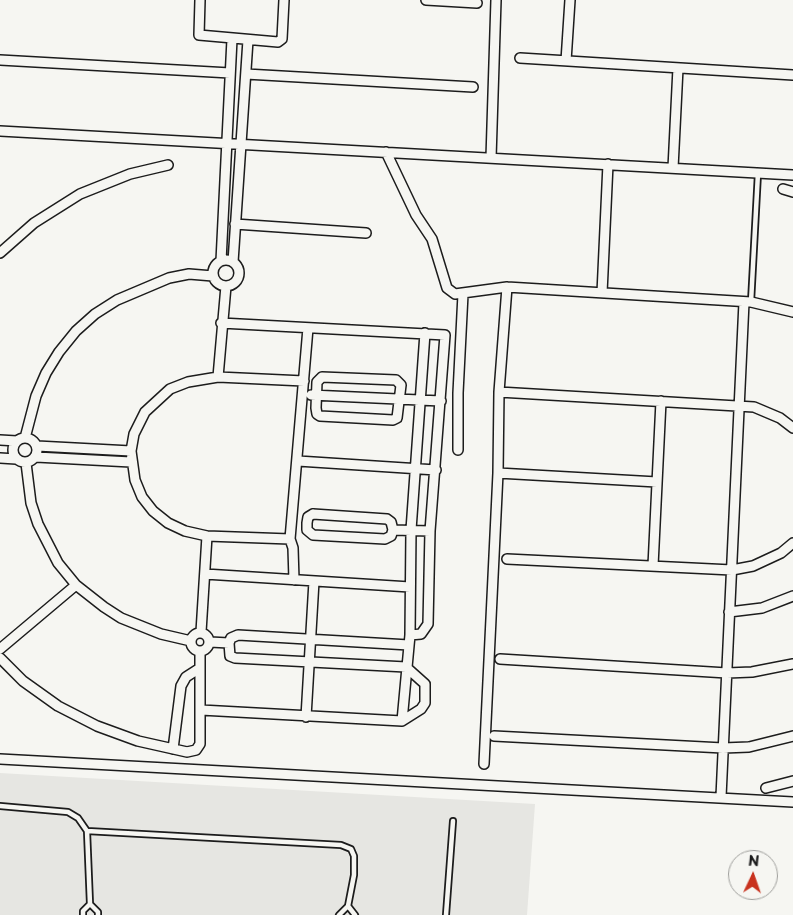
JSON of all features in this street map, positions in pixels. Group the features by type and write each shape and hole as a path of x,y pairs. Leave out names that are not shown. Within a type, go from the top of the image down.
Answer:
{"street":[{"path":"200,0 199,35 232,39 281,41 284,0"},
{"path":"426,0 477,3"},
{"path":"490,158 496,0"},
{"path":"566,61 570,0"},
{"path":"221,261 232,39"},
{"path":"233,262 221,261 214,267 213,276 217,283 226,286 234,283 239,274 233,262 248,40"},
{"path":"520,58 793,75"},
{"path":"0,60 230,73"},
{"path":"673,168 678,68"},
{"path":"246,74 473,87"},
{"path":"229,94 244,96"},
{"path":"0,131 793,175"},
{"path":"386,152 416,215 432,239 448,288 454,294 507,288 602,293 747,302 793,312"},
{"path":"602,293 608,164"},
{"path":"0,253 34,223 80,194 130,174 168,165"},
{"path":"783,189 793,192"},
{"path":"235,224 366,233"},
{"path":"16,459 13,451 21,440 46,373 59,352 83,325 117,300 145,286 189,274 213,276"},
{"path":"218,377 221,323 226,286"},
{"path":"484,764 498,473 499,392 507,288"},
{"path":"458,450 458,393 463,294"},
{"path":"721,797 739,406 747,302"},
{"path":"221,323 445,335 430,531 428,624 421,634 410,634"},
{"path":"294,580 293,548 290,539 293,523 308,328"},
{"path":"402,721 410,634 411,530 425,333"},
{"path":"290,539 207,536 185,531 168,523 154,512 138,488 131,462 134,434 140,420 150,405 170,389 188,382 218,377 304,381"},
{"path":"322,377 396,380 400,386 399,414 393,420 320,416 316,414 316,395 317,382 322,377"},
{"path":"499,392 739,406 768,412 793,428"},
{"path":"303,394 441,401"},
{"path":"653,566 661,401"},
{"path":"0,440 32,440 37,446 36,457"},
{"path":"37,446 132,451"},
{"path":"0,458 26,462 36,457 131,462"},
{"path":"298,461 436,470"},
{"path":"26,462 32,503 38,524 58,563 76,584 121,618 161,634 191,641"},
{"path":"498,473 657,482"},
{"path":"313,514 387,518 391,522 393,530 391,536 385,539 313,535 307,530 307,523 308,518 313,514"},
{"path":"293,523 307,523"},
{"path":"393,530 430,531"},
{"path":"201,632 207,536"},
{"path":"507,559 732,570 753,566 781,553 793,543"},
{"path":"205,574 410,587"},
{"path":"306,717 314,581"},
{"path":"0,650 76,584"},
{"path":"730,612 762,608 793,596"},
{"path":"201,632 208,635 210,642 207,649 200,651 193,648 191,641 194,634 201,632"},
{"path":"201,710 402,721 421,709 425,703 425,684 406,667 309,660 235,658 230,656 229,643 231,638 238,635 409,645"},
{"path":"210,642 229,643"},
{"path":"0,658 23,681 58,706 97,726 138,741 186,752 196,750 200,744 200,651"},
{"path":"500,659 727,673 752,672 793,664"},
{"path":"173,749 180,686 186,677 200,668"},
{"path":"494,736 723,748 750,747 793,736"},
{"path":"0,759 793,802"},
{"path":"766,788 793,781"}],"lane":[{"path":"747,302 758,173"},
{"path":"0,806 68,812 78,818 88,831 90,904 98,912 98,915"},
{"path":"446,915 453,821"},
{"path":"88,831 341,845 351,849 354,856 354,875 348,906 339,915"},
{"path":"83,915 83,911 90,904"},
{"path":"348,906 355,915"}],"shaded area":[{"path":"0,773 535,804 527,915 0,915"}]}
